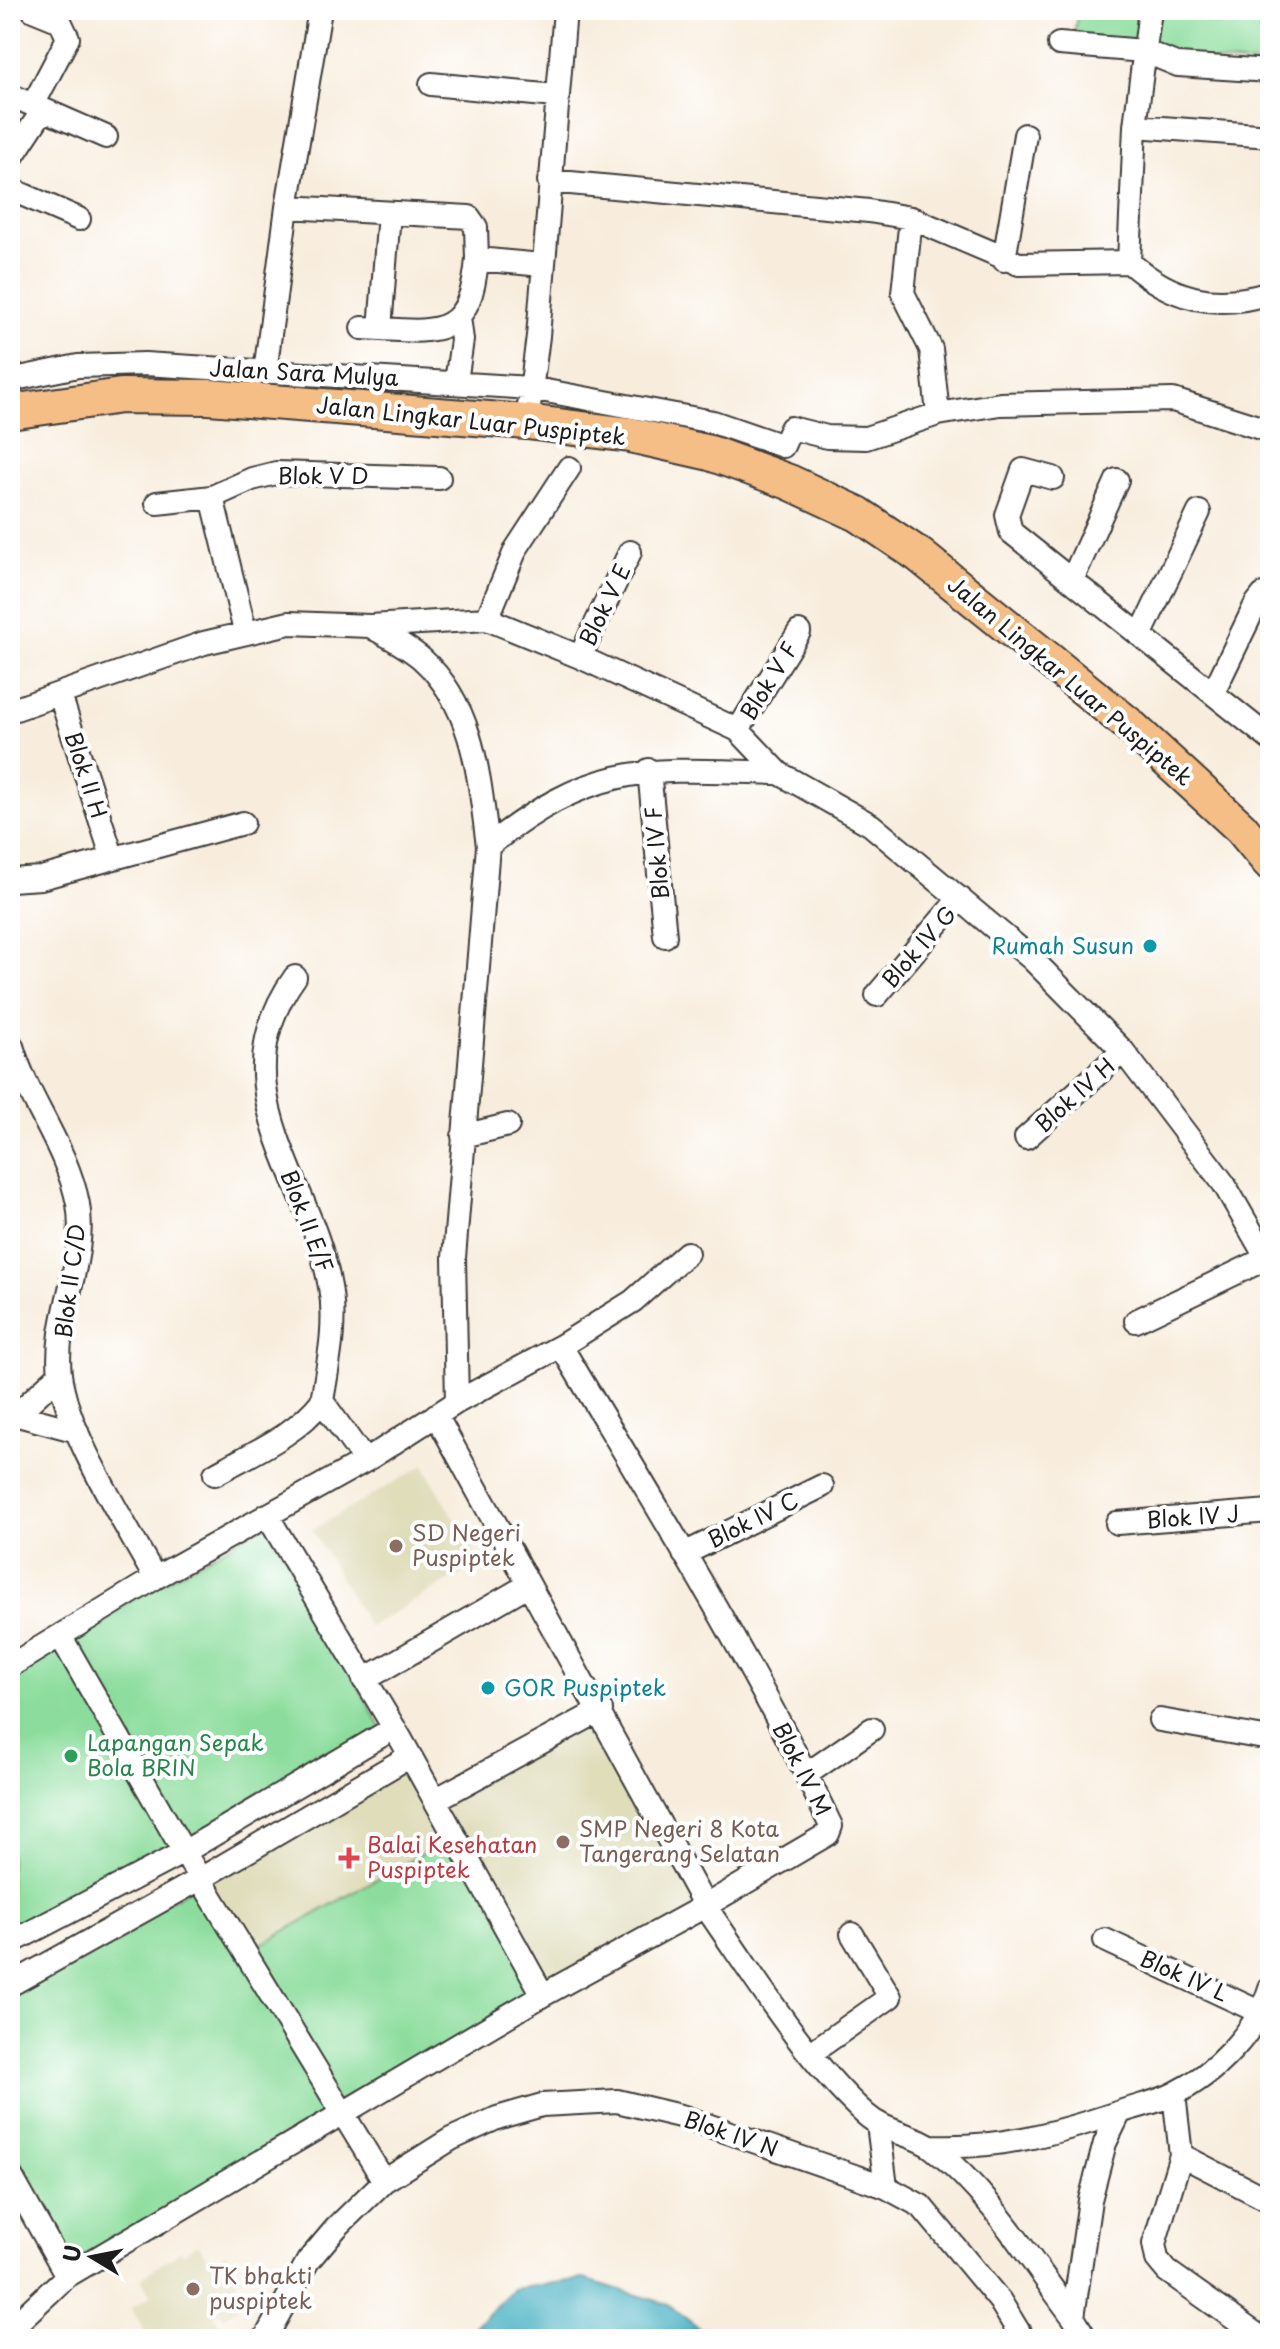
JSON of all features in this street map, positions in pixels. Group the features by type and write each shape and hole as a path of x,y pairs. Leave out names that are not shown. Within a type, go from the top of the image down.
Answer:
{"main road":[{"name":"Jalan Lingkar Luar Puspiptek","path":"10,412 121,396 209,397 527,422 630,435 710,453 789,482 858,514 919,555 1128,724 1241,828 1270,863"}],"street":[{"path":"10,160 38,108 68,38 60,21 33,10"},
{"path":"265,372 287,207 320,10"},
{"path":"527,422 565,10"},
{"path":"1129,262 1135,126 1150,10"},
{"path":"1059,44 1144,51 1178,65 1270,71"},
{"path":"431,84 555,96"},
{"path":"10,95 106,137"},
{"path":"1135,126 1270,136"},
{"path":"1004,260 1025,135"},
{"path":"549,181 839,208 911,218 1004,260 1035,265 1129,262 1153,283 1190,298 1239,303 1270,293"},
{"path":"10,189 79,219"},
{"path":"287,207 469,217 476,227 474,292 451,325 425,331 371,328 389,213"},
{"path":"911,218 903,293 931,349 938,414 1022,402 1173,400 1270,431"},
{"path":"477,259 542,265"},
{"path":"456,382 462,340 459,317"},
{"name":"Jalan Sara Mulya","path":"10,380 78,366 145,364 530,388 713,422 783,446 791,428 827,437 866,438 938,414"},
{"path":"487,619 516,549 569,468"},
{"path":"1053,478 1023,470 1007,515 1011,532 1270,737"},
{"name":"Blok V D","path":"157,503 212,497 276,473 439,478"},
{"path":"1072,580 1117,480"},
{"path":"212,497 245,631"},
{"path":"1141,634 1199,512"},
{"name":"Blok V E","path":"580,657 630,552"},
{"path":"1214,691 1268,591"},
{"path":"10,711 245,631 289,623 370,626 487,619 580,657 738,730 779,773 871,825 1032,959 1123,1051 1224,1184 1268,1261 1136,1321"},
{"path":"370,626 420,656 442,678 456,700 471,743 488,846 454,1258 457,1402"},
{"name":"Blok V F","path":"738,730 799,632"},
{"name":"Blok II H","path":"60,695 112,856"},
{"path":"488,846 545,804 589,784 649,770 779,773"},
{"name":"Blok IV F","path":"649,770 665,936"},
{"path":"10,880 41,878 112,856 243,823"},
{"name":"Blok IV G","path":"877,995 960,898"},
{"name":"Blok II E/F","path":"295,977 280,998 265,1056 264,1080 273,1133 309,1217 330,1286 333,1312 322,1401"},
{"name":"Blok II C/D","path":"12,1046 20,1074 72,1180 78,1206 78,1248 64,1322 60,1374 77,1431 155,1578"},
{"name":"Blok IV H","path":"1026,1138 1123,1051"},
{"path":"463,1136 508,1125"},
{"path":"10,1666 155,1578 365,1461 457,1402 561,1346 633,1301 687,1253"},
{"name":"Blok IV M","path":"561,1346 684,1554 807,1774 831,1830 705,1906"},
{"path":"14,1413 60,1374"},
{"path":"215,1474 310,1417 322,1401 365,1461"},
{"path":"14,1413 77,1431"},
{"path":"436,1415 528,1585 601,1710 705,1906 811,2053 878,2124 932,2146 964,2148 1019,2142 1174,2094 1213,2066 1266,2014 1270,1988"},
{"name":"Blok IV C","path":"684,1554 822,1486"},
{"name":"Blok IV J","path":"1117,1523 1270,1511"},
{"path":"267,1515 394,1728 543,1995"},
{"path":"364,1680 528,1585"},
{"path":"61,1637 184,1852 384,2181"},
{"path":"435,1800 601,1710"},
{"path":"1160,1720 1270,1739"},
{"path":"10,1943 184,1852 394,1728"},
{"path":"807,1774 872,1729"},
{"path":"10,1985 202,1878 410,1756"},
{"path":"12,2339 20,2320 67,2276 543,1995 705,1906"},
{"path":"811,2053 890,1997 852,1934"},
{"name":"Blok IV L","path":"1105,1940 1266,2014"},
{"path":"1174,2094 1181,2155 1154,2244 1157,2259 1167,2271 1263,2339"},
{"name":"Blok IV N","path":"265,2339 308,2261 336,2228 384,2181 451,2139 497,2118 542,2105 617,2101 684,2117 886,2187 921,2206 1000,2301 1023,2339"},
{"path":"1073,2317 1090,2200 1105,2143 1120,2112"},
{"path":"878,2124 886,2187"},
{"path":"932,2146 977,2190 1073,2317 1086,2339"},
{"path":"1181,2155 1270,2201"},
{"path":"10,2174 67,2276"}],"shaded area":[{"name":"SD Negeri Puspiptek","path":"424,1465 480,1563 369,1627 312,1530"},
{"path":"589,1718 701,1912 543,1996 246,1954 206,1880 408,1756 439,1806"},
{"name":"TK bhakti puspiptek","path":"198,2244 210,2263 227,2253 242,2278 235,2283 247,2302 223,2317 220,2312 214,2315 223,2332 210,2339 149,2339 131,2308 151,2296 141,2278 180,2251 183,2254"}],"green space":[{"path":"1078,10 1270,10 1270,65 1071,51"},
{"path":"267,1524 382,1729 10,1940 10,1669"},
{"path":"455,1835 543,1996 69,2264 10,2158 10,1991 206,1880 246,1953"}],"water":[{"path":"584,2279 667,2304 713,2339 462,2339 513,2289"}],"place":[{"name":"Rumah Susun","path":"1150,946"},
{"name":"SD Negeri Puspiptek","path":"396,1546"},
{"name":"GOR Puspiptek","path":"488,1688"},
{"name":"Lapangan Sepak Bola BRIN","path":"71,1756"},
{"name":"SMP Negeri 8 Kota Tangerang Selatan","path":"563,1842"},
{"name":"Balai Kesehatan Puspiptek","path":"349,1858"},
{"name":"TK bhakti puspiptek","path":"193,2289"}]}
